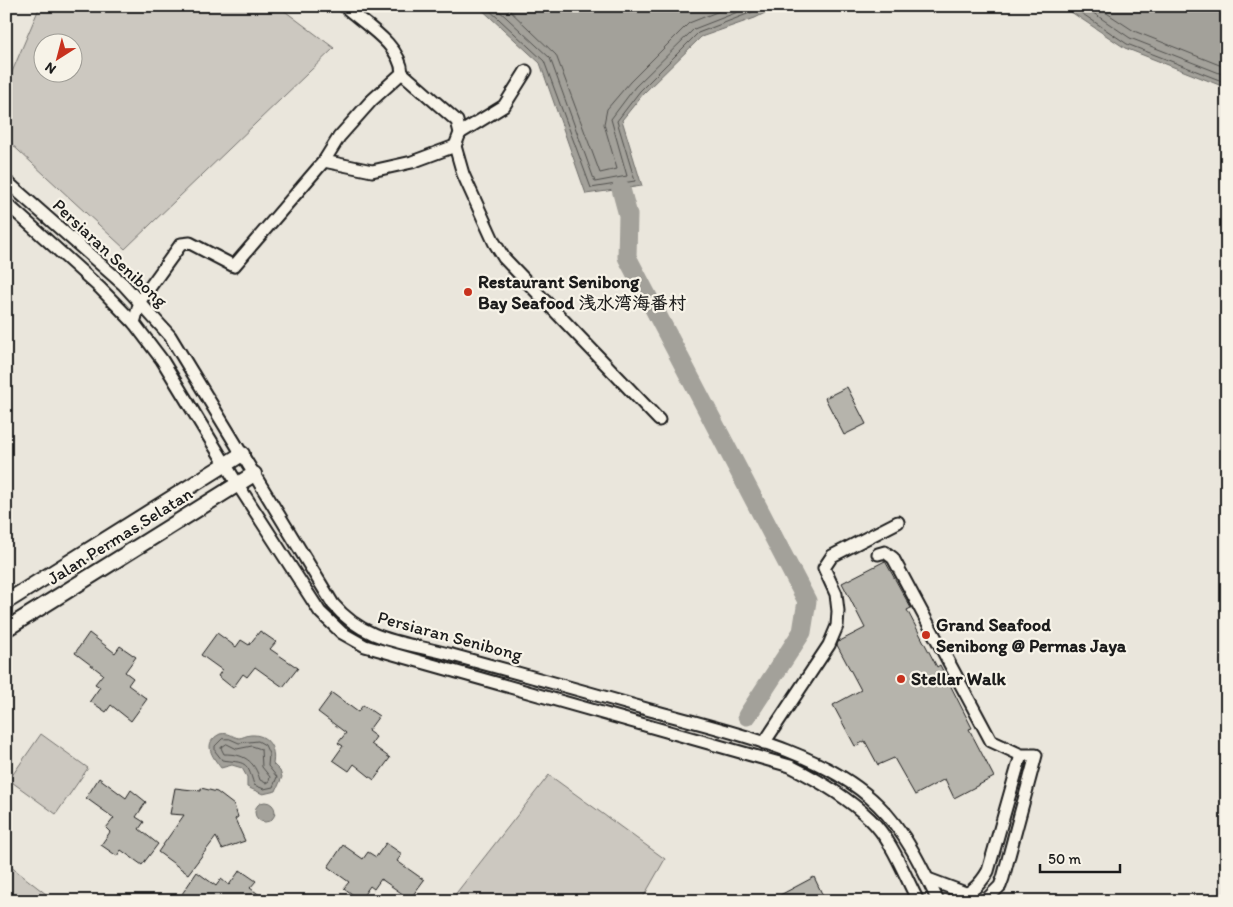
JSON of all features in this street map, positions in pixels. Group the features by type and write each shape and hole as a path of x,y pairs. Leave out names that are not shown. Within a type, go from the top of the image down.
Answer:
{"main road":[{"name":"Jalan Permas Selatan","path":"6,604 242,454"},
{"name":"Jalan Permas Selatan","path":"8,628 254,474"},
{"path":"6,604 16,610 16,615 8,628"}],"street":[{"path":"344,6 391,48 402,62 402,74 457,122 460,133 455,146 463,174 494,242 504,258 659,420"},
{"path":"460,133 504,106 526,71"},
{"path":"134,324 140,301 175,250 184,242 190,243 234,266 324,161 339,137 371,100 402,74"},
{"path":"324,161 372,171 412,162 455,146"},
{"name":"Persiaran Senibong","path":"6,181 140,301 170,336 334,604 359,629 370,634 438,650 707,726 761,742 819,765 877,803 909,846 938,901"},
{"name":"Persiaran Senibong","path":"6,203 100,288 134,324 162,360 320,612 353,640 365,646 790,766 812,777 870,819 889,844 918,901"},
{"path":"761,742 828,645 837,626 838,603 825,572 826,562 832,556 898,522"},
{"path":"878,554 886,552 892,558 991,741 1021,755 1036,755 1006,870 1000,886 985,901"},
{"path":"952,901 968,894 980,885 992,863 1021,755"},
{"path":"928,879 968,894"}],"shaded area":[{"path":"40,6 278,6 334,48 125,249 6,139 6,86"},
{"path":"41,734 88,768 56,814 9,780"},
{"path":"549,775 665,859 641,901 450,901"},
{"path":"6,863 55,901 6,901"}],"water":[{"path":"478,6 779,6 755,18 701,37 643,94 622,120 642,186 586,194 540,63"},
{"path":"1062,6 1227,6 1227,88 1125,48"},
{"path":"220,734 229,734 239,738 257,735 270,743 274,758 273,764 280,771 282,777 276,791 263,794 247,787 247,777 242,768 232,765 221,768 210,750 211,741"},
{"path":"265,802 272,805 275,812 272,819 265,822 258,819 255,812 258,805"}],"building":[{"path":"847,387 866,424 844,435 825,398"},
{"name":"Stellar Walk","path":"885,561 911,608 907,610 937,667 940,665 972,728 969,729 994,777 954,798 945,779 915,795 894,758 878,765 865,741 855,746 833,705 861,690 837,645 838,642 865,628 842,583"},
{"path":"260,631 276,642 270,649 298,668 283,687 255,667 247,677 243,674 233,688 218,676 222,670 201,655 217,633 236,647 241,640 249,645"},
{"path":"89,633 115,653 120,646 136,657 125,672 133,678 128,685 147,699 131,721 111,705 106,712 90,701 100,687 95,684 103,674 75,653"},
{"path":"332,693 358,712 363,705 379,716 368,731 376,737 371,744 390,758 374,780 354,764 349,771 333,760 343,746 338,743 346,733 318,712"},
{"path":"99,778 126,798 131,790 146,802 136,817 144,822 139,829 158,844 142,865 121,850 117,856 101,845 110,832 106,828 114,818 86,798"},
{"path":"175,788 201,791 201,788 217,792 234,805 238,817 235,819 245,841 222,849 216,837 188,874 158,852 184,815 170,814"},
{"path":"386,843 402,854 397,861 424,880 410,899 381,879 374,889 370,886 360,900 344,888 349,882 328,867 343,845 363,859 368,852 376,857"},
{"path":"240,870 256,881 250,888 268,901 191,901 182,894 197,872 216,886 221,879 229,885"},
{"path":"814,877 824,898 819,901 769,901"}],"waterway":[{"path":"621,189 628,215 627,257 807,601 802,632 747,716"}],"place":[{"name":"Restaurant Senibong Bay Seafood 浅水湾海番村","path":"468,292"},
{"name":"Grand Seafood Senibong @ Permas Jaya","path":"926,635"},
{"name":"Stellar Walk","path":"901,679"}]}
